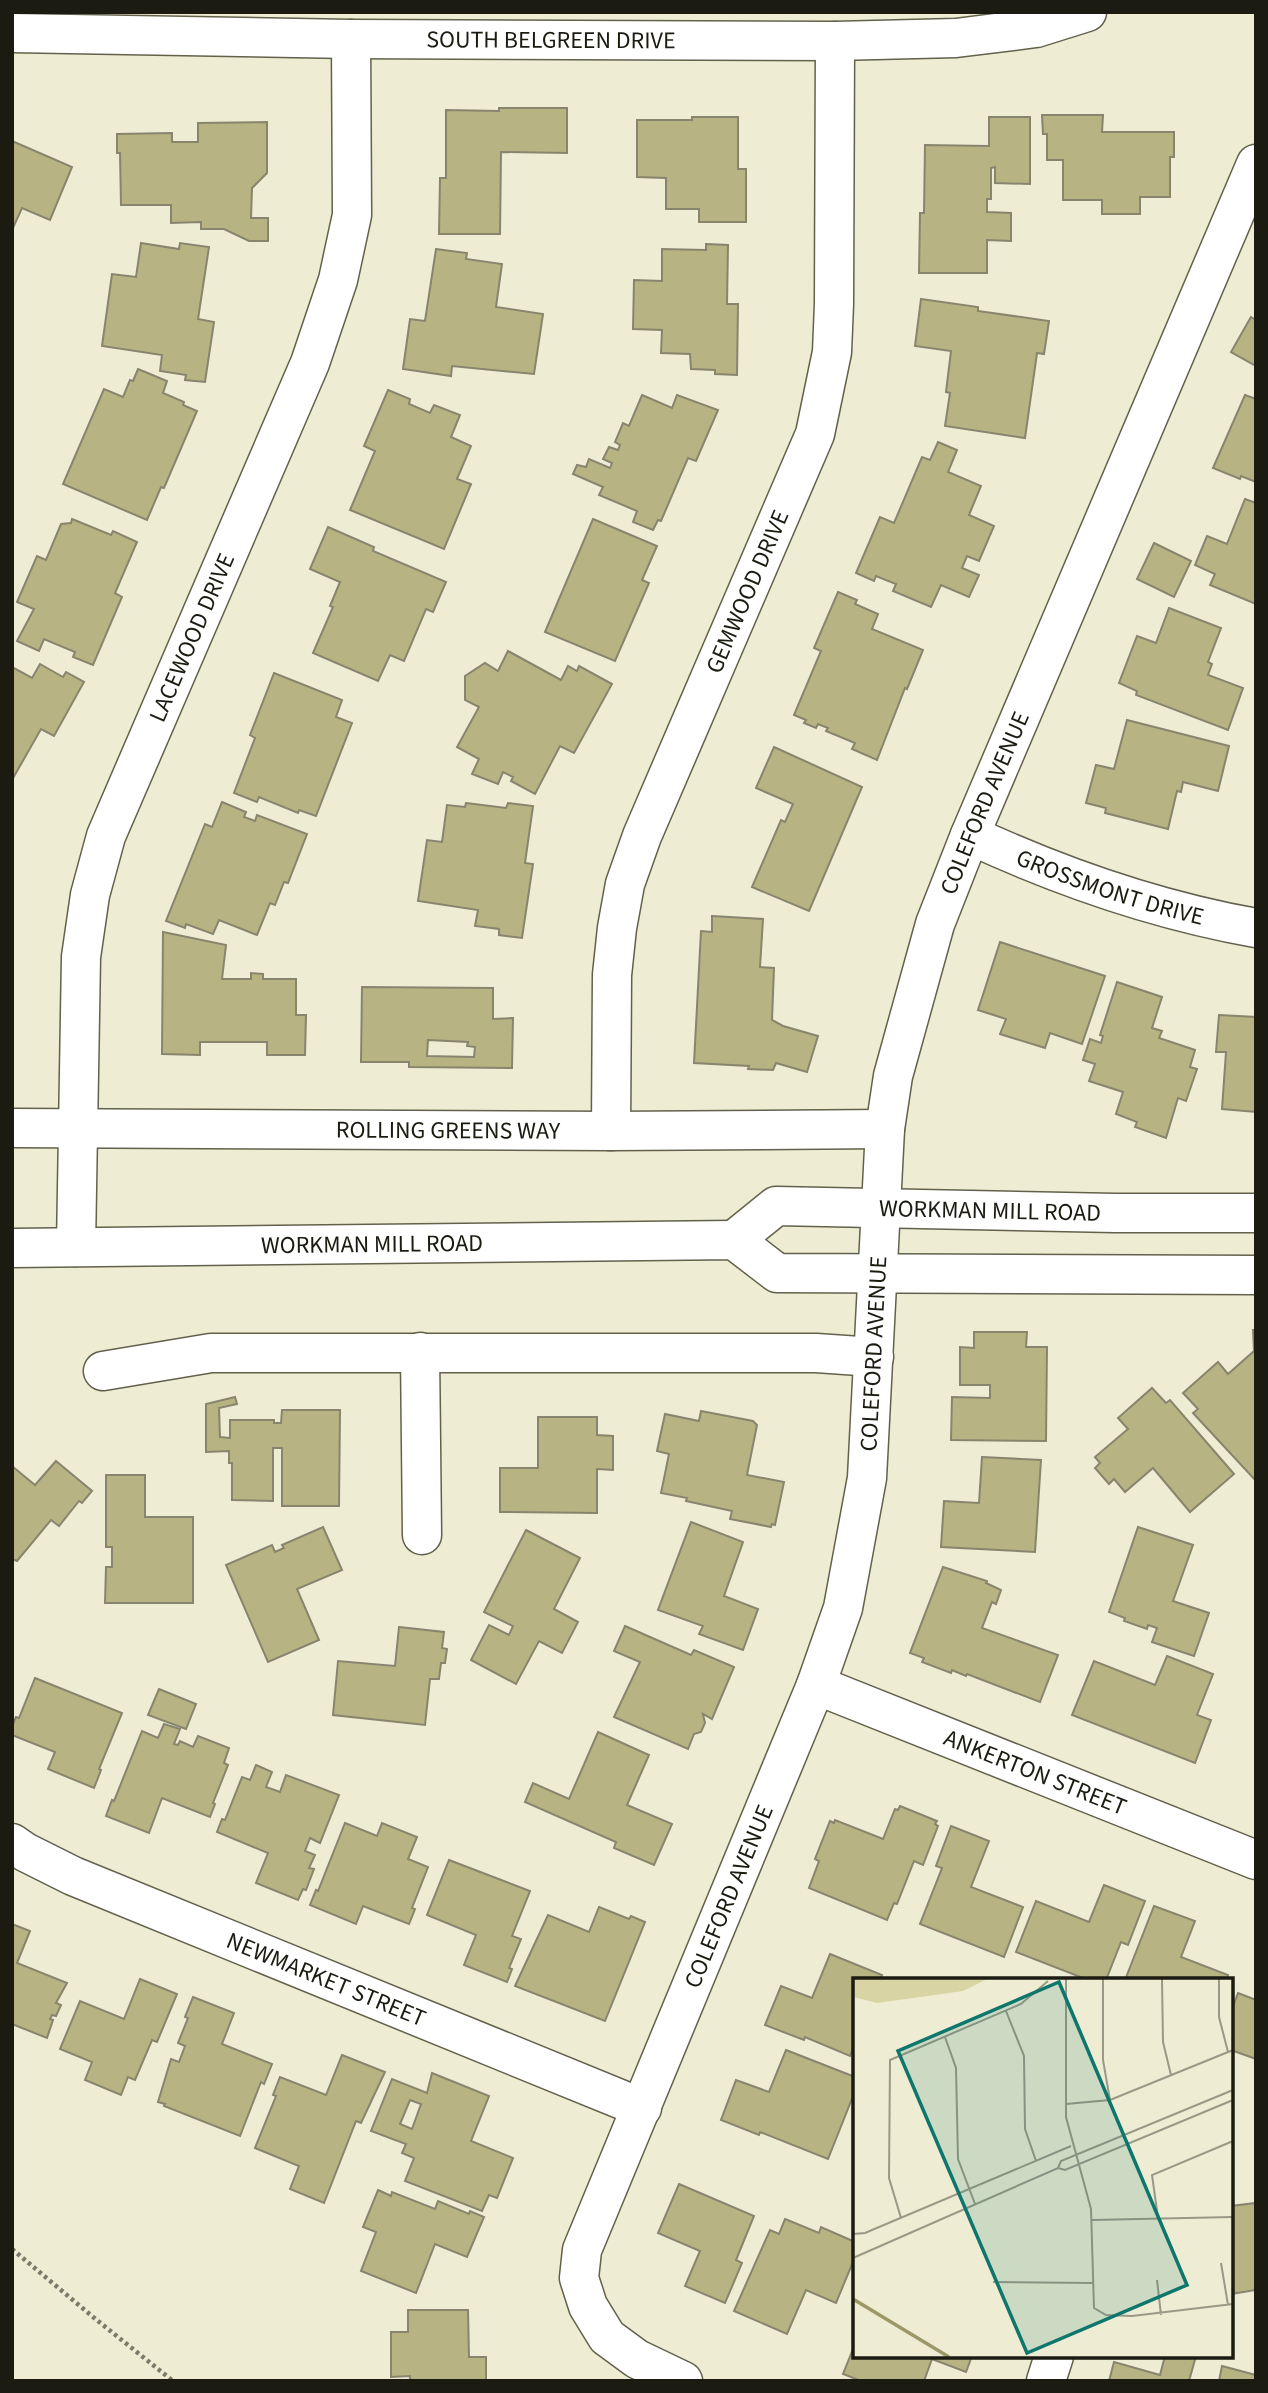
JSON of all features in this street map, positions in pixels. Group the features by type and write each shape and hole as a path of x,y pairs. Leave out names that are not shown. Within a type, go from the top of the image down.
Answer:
{"street":[{"name":"SOUTH BELGREEN DRIVE","path":"12,33 351,39 835,41 956,38 1036,28 1087,12"},
{"name":"LACEWOOD DRIVE","path":"76,1247 81,957 90,895 106,836 310,363 338,280 352,215 351,39"},
{"name":"GEMWOOD DRIVE","path":"611,1131 612,975 625,884 642,836 815,434 825,392 832,352 834,304 835,41"},
{"name":"COLEFORD AVENUE","path":"683,2381 637,2359 607,2337 588,2306 579,2278 582,2250 816,1685 843,1608 867,1478 885,1129 893,1076 935,924 970,835 1256,164"},
{"name":"GROSSMONT DRIVE","path":"970,835 1015,856 1122,896 1196,918 1256,928"},
{"name":"ROLLING GREENS WAY","path":"12,1128 611,1131 885,1129"},
{"name":"WORKMAN MILL ROAD","path":"12,1248 734,1240 776,1206 1256,1213"},
{"path":"734,1240 777,1273 1256,1275"},
{"path":"420,1352 422,1535"},
{"path":"103,1371 211,1353 816,1353 874,1357"},
{"name":"ANKERTON STREET","path":"816,1685 1256,1860"},
{"name":"NEWMARKET STREET","path":"12,1843 73,1876 642,2108"},
{"path":"1046,2381 1053,2358"}],"path":[{"path":"12,2249 173,2381"}],"building":[{"path":"499,108 567,108 567,153 501,152 500,234 439,234 440,178 446,178 446,110 499,111"},
{"path":"1042,115 1103,115 1102,132 1174,132 1174,157 1170,157 1170,197 1140,197 1140,214 1102,214 1102,200 1063,200 1063,160 1047,160 1047,134 1043,134"},
{"path":"692,117 738,117 738,169 746,169 746,222 699,222 699,209 666,209 666,178 637,177 637,120 692,120"},
{"path":"989,117 1030,117 1030,184 995,183 995,167 991,168 991,199 987,199 987,212 1011,213 1011,241 987,240 987,273 919,273 920,213 924,213 925,145 989,146"},
{"path":"267,122 267,173 252,188 251,218 268,218 268,241 249,241 224,229 201,229 201,222 171,223 171,205 121,205 117,134 172,133 172,142 198,142 198,123"},
{"path":"12,141 72,167 50,220 22,208 12,230"},
{"path":"141,243 179,249 180,243 209,247 198,319 214,322 205,382 185,380 186,375 160,371 162,355 102,346 112,274 136,277"},
{"path":"706,244 728,245 727,304 738,304 737,375 715,374 715,370 691,369 690,354 661,353 662,330 633,329 634,280 662,281 662,249 706,250"},
{"path":"436,249 467,253 466,259 502,264 496,307 543,314 534,374 452,366 451,376 403,369 410,319 425,321"},
{"path":"921,299 978,307 978,311 1049,321 1044,354 1037,353 1025,438 945,426 950,393 946,392 951,351 915,346"},
{"path":"1251,317 1256,320 1256,366 1231,352"},
{"path":"138,369 167,381 163,393 197,411 164,488 161,487 147,520 63,484 104,389 123,397"},
{"path":"388,390 410,399 409,404 430,413 434,405 460,415 451,437 471,446 457,479 471,484 444,549 350,510 375,451 364,446"},
{"path":"642,395 672,408 677,395 718,410 696,461 688,458 661,521 658,520 653,530 633,522 637,511 599,495 603,487 573,474 577,465 586,467 589,459 610,468 612,463 603,459 609,447 618,450 620,445 615,442 623,423 629,426"},
{"path":"1245,395 1256,399 1256,482 1241,476 1240,479 1213,468"},
{"path":"938,442 957,450 948,472 981,486 969,515 994,526 979,561 967,556 962,568 979,575 969,597 941,585 931,607 893,591 896,584 876,576 874,581 856,573 880,517 894,523 922,457 930,460"},
{"path":"1245,499 1256,503 1256,604 1210,585 1215,574 1195,565 1207,536 1227,544"},
{"path":"72,519 111,535 113,531 137,542 115,593 122,597 93,665 73,657 75,652 44,639 39,651 17,641 34,609 17,602 37,556 46,560 61,524 71,523"},
{"path":"593,519 657,546 642,580 649,583 615,661 545,632"},
{"path":"328,527 374,547 373,551 446,582 433,612 426,609 404,661 390,655 378,681 313,653 333,607 330,606 340,582 310,569"},
{"path":"1154,543 1191,561 1174,597 1137,579"},
{"path":"838,592 857,600 855,604 878,614 872,629 923,650 877,760 852,749 855,743 826,731 828,728 818,724 816,728 794,715 821,651 814,648"},
{"path":"1169,608 1221,628 1208,662 1212,664 1208,675 1243,688 1228,730 1136,695 1137,691 1119,683 1137,636 1156,643"},
{"path":"508,651 561,680 568,666 577,671 579,666 612,684 574,753 560,746 535,794 511,781 513,777 503,772 498,784 472,774 479,759 457,747 479,707 465,700 465,676 485,663 498,671"},
{"path":"40,664 63,677 66,672 84,682 54,736 41,729 12,780 12,667 32,678"},
{"path":"274,673 342,700 336,717 352,723 316,816 299,810 298,813 259,797 257,802 234,793 255,738 250,735"},
{"path":"1127,720 1229,746 1218,791 1183,782 1181,792 1177,791 1168,829 1105,813 1106,808 1086,803 1096,765 1114,769"},
{"path":"774,747 862,787 809,911 752,887 781,820 785,822 793,804 756,788"},
{"path":"222,802 246,812 244,817 255,821 257,815 307,834 288,883 284,882 275,905 270,903 257,935 219,920 213,934 186,924 185,928 166,921 205,824 212,827"},
{"path":"466,803 506,808 508,803 533,806 525,863 533,864 522,938 499,935 499,929 475,926 478,910 418,901 427,840 442,842 447,805 465,807"},
{"path":"712,916 763,919 760,967 774,968 772,1020 818,1036 807,1072 776,1063 773,1070 694,1063 701,931 712,932"},
{"path":"163,932 226,945 222,979 251,979 251,973 263,974 263,979 296,979 296,1015 306,1015 305,1055 267,1055 267,1042 200,1042 200,1055 162,1054"},
{"path":"1000,942 1105,976 1082,1044 1050,1033 1045,1048 1000,1034 1006,1019 978,1010"},
{"path":"1117,982 1162,997 1152,1028 1162,1031 1159,1038 1195,1050 1190,1067 1197,1069 1186,1101 1178,1098 1166,1138 1135,1127 1137,1122 1116,1114 1123,1092 1089,1081 1095,1064 1083,1060 1090,1039 1101,1043 1103,1036 1100,1035"},
{"path":"362,987 493,988 493,1019 513,1018 512,1068 409,1067 409,1062 361,1062","holes":["428,1040 468,1042 467,1046 475,1047 474,1057 427,1056"]},
{"path":"1219,1015 1256,1017 1256,1112 1222,1109 1226,1052 1216,1052"},
{"path":"1253,1330 1256,1330 1256,1481 1193,1413 1198,1409 1183,1393 1218,1362 1228,1374 1254,1351"},
{"path":"974,1332 1027,1332 1026,1347 1047,1347 1046,1441 951,1440 952,1397 990,1398 990,1385 960,1385 960,1347 974,1348"},
{"path":"1152,1388 1166,1403 1170,1400 1234,1474 1190,1512 1153,1468 1125,1492 1114,1479 1109,1484 1095,1468 1100,1463 1095,1457 1128,1429 1118,1418"},
{"path":"235,1397 237,1404 219,1408 220,1437 230,1438 230,1420 274,1420 274,1423 281,1423 282,1410 340,1410 339,1506 282,1506 282,1448 273,1448 273,1501 232,1500 232,1463 229,1463 229,1451 206,1452 206,1404"},
{"path":"701,1411 753,1421 757,1425 747,1475 784,1482 775,1525 772,1524 771,1527 730,1519 732,1511 661,1493 669,1454 657,1451 665,1414 699,1421"},
{"path":"538,1417 597,1417 597,1435 613,1436 613,1470 597,1469 597,1513 500,1512 500,1468 538,1468"},
{"path":"982,1457 1041,1460 1035,1552 941,1547 944,1501 979,1503"},
{"path":"56,1461 92,1491 82,1503 79,1501 59,1526 51,1520 17,1561 12,1559 12,1466 35,1485"},
{"path":"106,1475 145,1475 145,1517 193,1517 193,1603 105,1603 106,1567 112,1567 112,1547 106,1547"},
{"path":"691,1522 743,1542 724,1596 758,1609 743,1650 699,1634 703,1626 658,1610"},
{"path":"323,1527 342,1570 297,1589 319,1640 268,1662 226,1565 272,1545 275,1552 284,1548 282,1545"},
{"path":"1138,1527 1193,1545 1173,1601 1209,1613 1194,1656 1152,1642 1157,1628 1148,1625 1147,1629 1109,1612"},
{"path":"526,1530 580,1558 554,1609 578,1622 562,1653 539,1641 516,1684 471,1660 489,1625 509,1635 513,1626 484,1612"},
{"path":"943,1567 987,1581 986,1583 1001,1590 996,1604 992,1602 982,1628 1058,1655 1040,1702 967,1674 966,1676 952,1670 951,1673 922,1662 924,1658 910,1653"},
{"path":"625,1626 691,1655 694,1650 734,1667 712,1719 703,1714 705,1723 701,1732 694,1734 688,1749 614,1717 640,1662 614,1651"},
{"path":"399,1627 444,1632 442,1648 447,1649 445,1663 441,1663 439,1679 430,1679 425,1725 333,1715 338,1661 395,1666"},
{"path":"1167,1656 1213,1674 1197,1715 1211,1720 1195,1763 1072,1715 1094,1661 1155,1685"},
{"path":"35,1678 122,1713 94,1788 48,1769 55,1752 12,1735 16,1717 19,1718"},
{"path":"159,1689 196,1704 186,1729 148,1715"},
{"path":"164,1724 180,1729 174,1744 178,1745 180,1741 193,1747 198,1736 229,1748 224,1763 228,1765 210,1817 162,1798 149,1833 106,1816 142,1731 158,1738"},
{"path":"598,1732 649,1755 627,1805 672,1824 654,1865 614,1848 616,1842 525,1802 533,1783 569,1799"},
{"path":"256,1765 272,1772 266,1787 280,1792 286,1775 339,1795 320,1843 310,1838 305,1851 315,1855 309,1868 314,1869 306,1890 303,1889 298,1900 256,1883 268,1853 217,1832 222,1819 225,1820 242,1777 250,1780"},
{"path":"900,1806 937,1821 935,1824 938,1826 923,1865 914,1861 897,1904 894,1903 887,1920 809,1888 819,1861 815,1859 830,1821 834,1823 835,1820 883,1839 895,1809 898,1810"},
{"path":"345,1823 377,1836 382,1823 417,1837 408,1859 428,1867 412,1908 415,1909 409,1924 363,1906 356,1924 310,1905"},
{"path":"951,1826 989,1841 971,1887 1023,1907 1004,1957 920,1924 942,1868 936,1866"},
{"path":"449,1860 530,1891 512,1936 521,1939 509,1968 512,1969 507,1982 464,1965 476,1935 427,1915"},
{"path":"1104,1885 1145,1901 1128,1945 1121,1942 1107,1978 1083,1978 1016,1952 1036,1901 1089,1922"},
{"path":"1154,1906 1195,1921 1181,1957 1228,1975 1227,1978 1126,1978"},
{"path":"599,1907 629,1919 631,1916 645,1922 605,2021 515,1986 548,1915 589,1932"},
{"path":"12,1924 30,1931 17,1963 67,1983 56,2003 61,2005 56,2016 52,2015 50,2019 53,2020 47,2038 12,2024"},
{"path":"830,1954 882,1975 881,1978 853,1978 853,2048 850,2056 805,2037 804,2040 765,2025 781,1986 812,1998"},
{"path":"140,1979 177,1994 157,2042 152,2040 135,2080 128,2077 121,2095 85,2080 92,2062 60,2049 80,2001 124,2019"},
{"path":"1238,1993 1256,2000 1256,2059 1233,2051 1233,2007"},
{"path":"193,1997 234,2013 222,2044 272,2064 264,2084 261,2082 240,2136 158,2102 171,2059 179,2062 185,2046 178,2043"},
{"path":"786,2050 853,2076 853,2096 828,2159 721,2120 736,2080 769,2092"},
{"path":"342,2055 385,2072 361,2123 356,2121 324,2203 290,2189 299,2166 255,2148 276,2096 273,2095 280,2077 326,2095"},
{"path":"432,2073 489,2096 471,2141 513,2158 497,2198 489,2195 482,2211 405,2181 414,2158 402,2153 406,2144 371,2131 392,2079 427,2093","holes":["410,2100 421,2104 412,2129 400,2124"]},
{"path":"679,2184 754,2216 736,2260 742,2263 725,2303 685,2286 700,2251 658,2233"},
{"path":"378,2190 391,2196 392,2192 435,2209 438,2201 484,2217 467,2257 435,2244 416,2293 361,2271 376,2232 363,2227"},
{"path":"1256,2203 1256,2290 1233,2294 1233,2206"},
{"path":"785,2219 819,2233 821,2227 853,2241 853,2262 836,2303 806,2290 787,2334 734,2311 770,2230 779,2234"},
{"path":"408,2310 468,2310 469,2357 486,2357 486,2381 410,2381 410,2376 391,2377 391,2332 408,2332"},
{"path":"853,2349 853,2358 971,2358 966,2372 932,2359 924,2381 861,2381 843,2374"},
{"path":"1164,2358 1195,2358 1189,2381 1109,2381 1114,2362 1160,2375"},
{"path":"1222,2366 1256,2375 1256,2381 1219,2381"}]}
